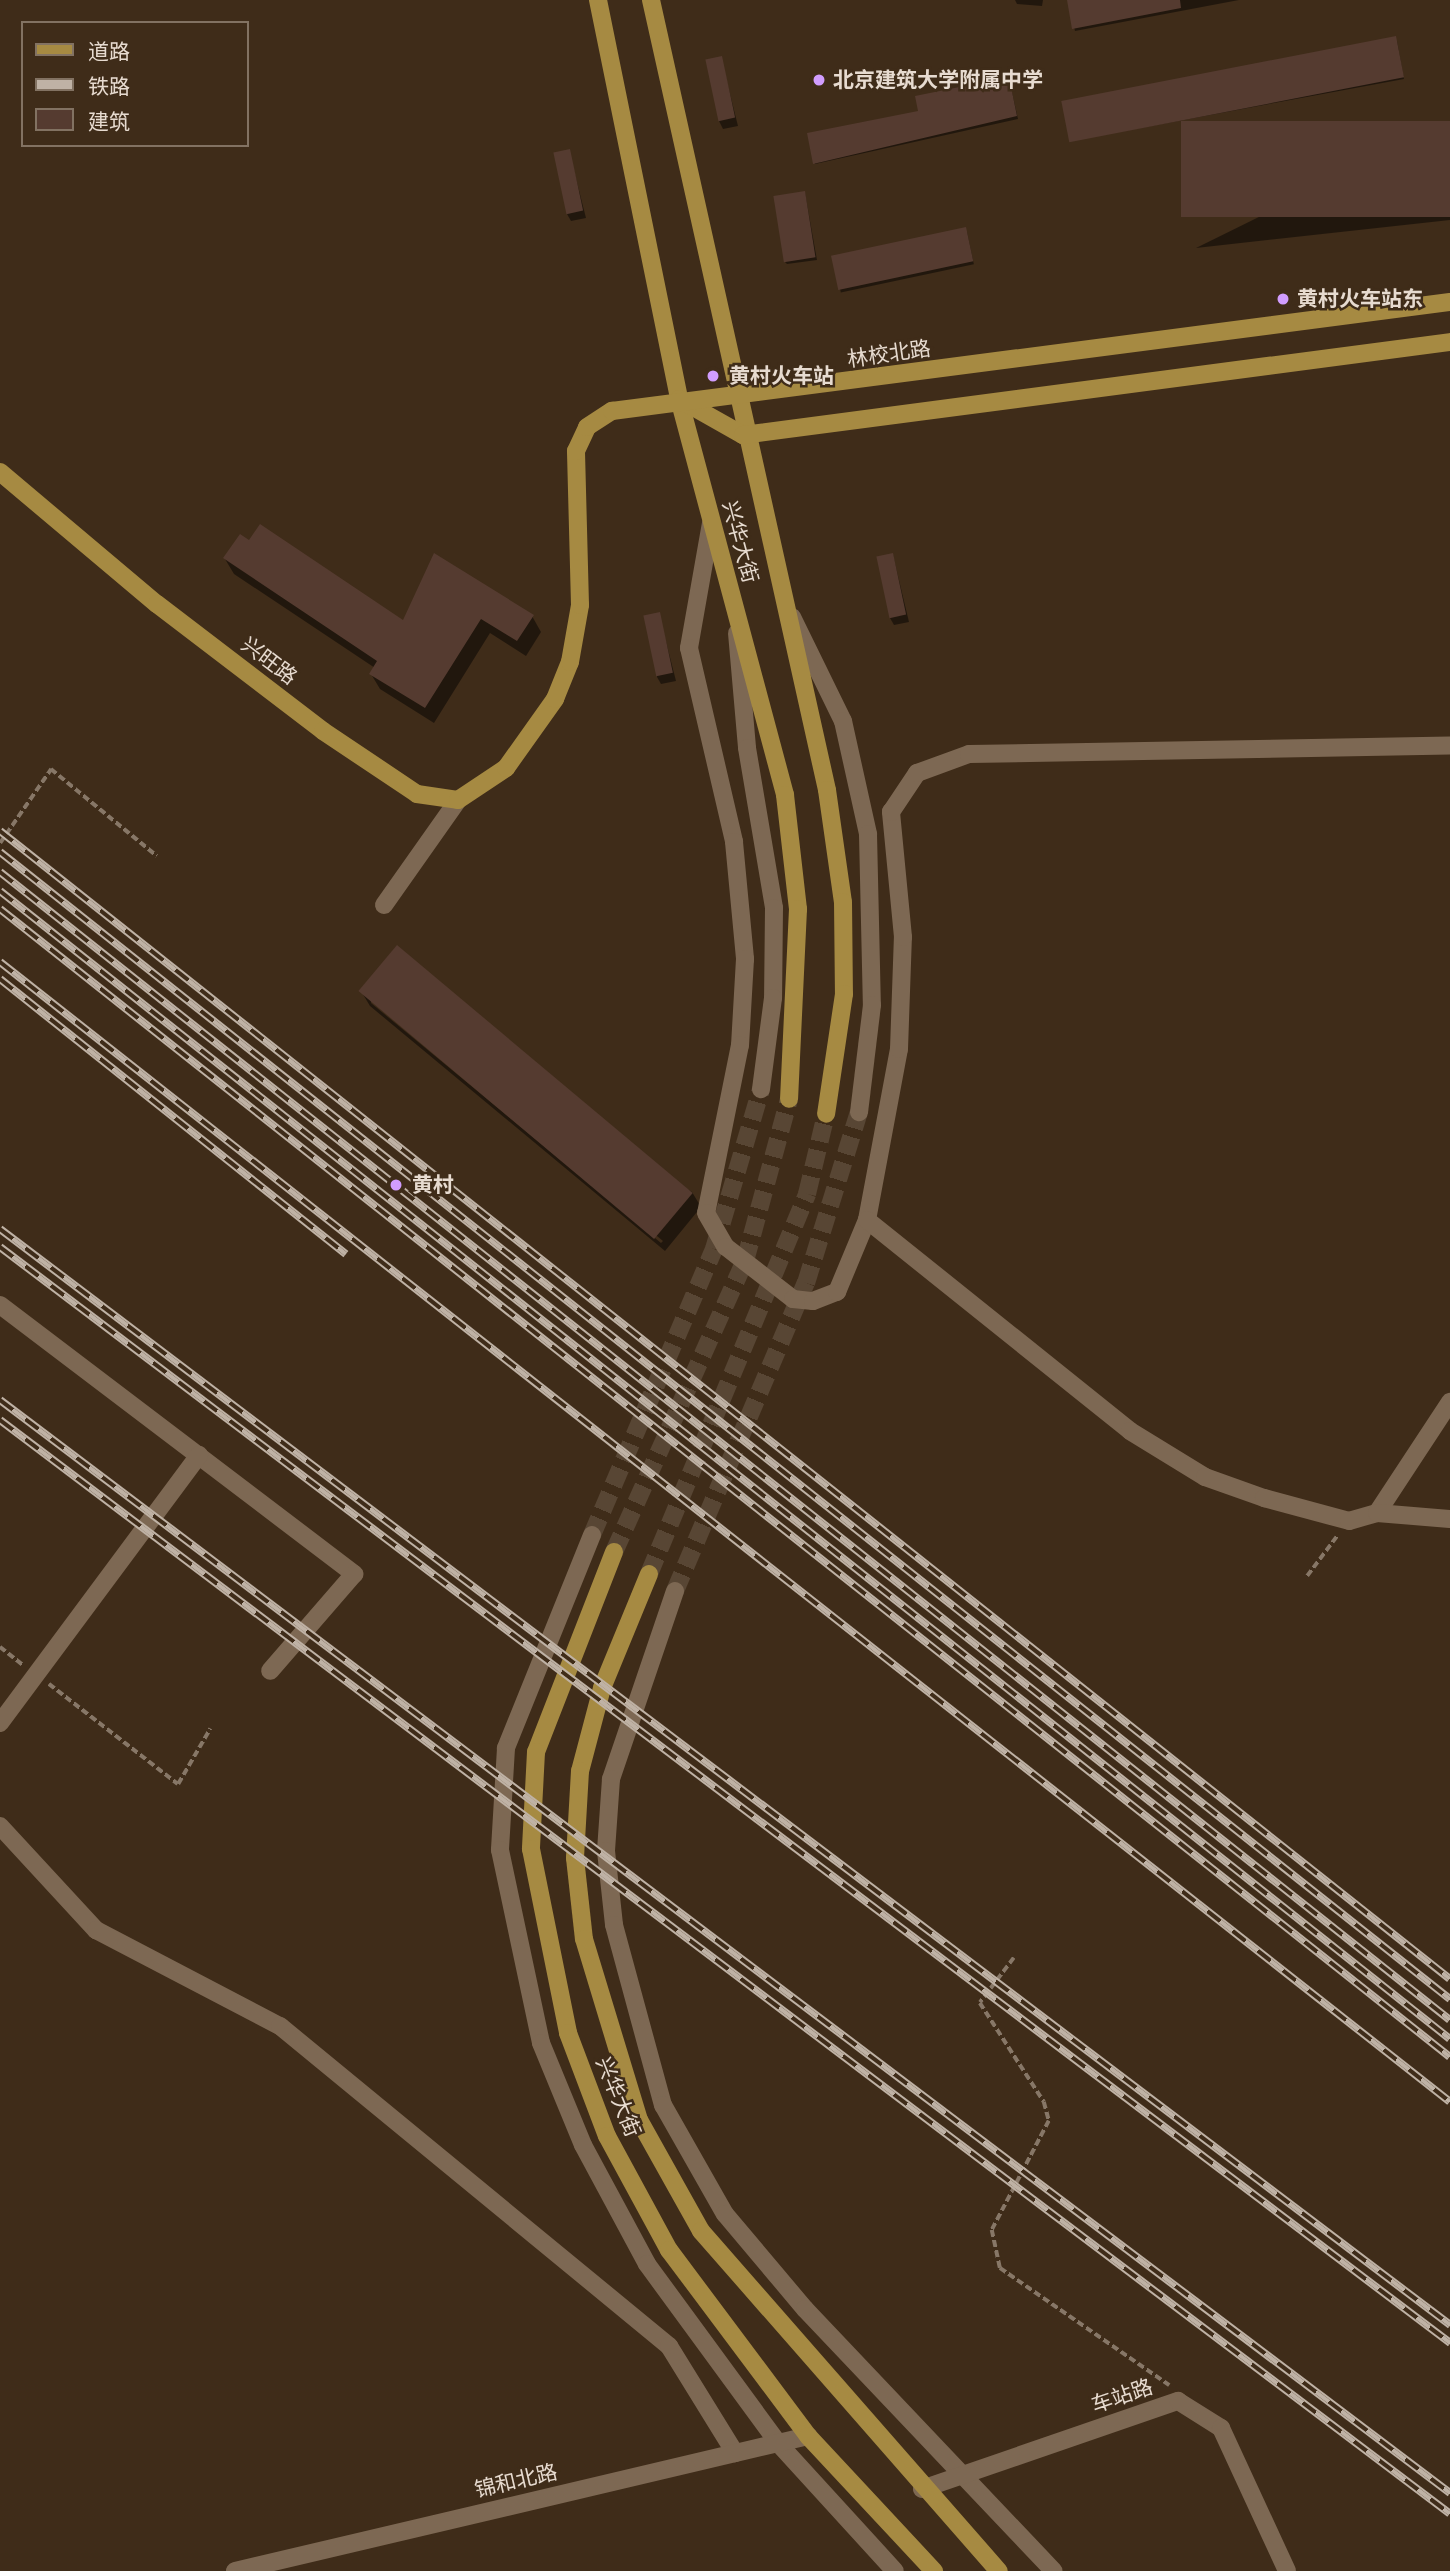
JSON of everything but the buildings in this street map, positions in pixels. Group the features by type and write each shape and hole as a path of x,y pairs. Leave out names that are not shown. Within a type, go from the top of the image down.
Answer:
{"main road":[{"name":"兴华大街","path":"598,0 679,399 785,796 798,909 789,1099"},
{"path":"651,0 736,397"},
{"name":"林校北路","path":"458,800 485,786 524,744 555,699 578,639 576,452 587,427 612,411 679,399 736,397 1450,302"},
{"path":"679,399 743,435 1450,341"},
{"name":"兴华大街","path":"736,397 827,790 843,902 844,994 826,1114"},
{"name":"兴旺路","path":"0,472 157,604 323,731 417,794 458,800"},
{"name":"兴华大街","path":"614,1552 537,1752 531,1849 547,1943 568,2033 607,2136 669,2250 808,2436 933,2571"},
{"name":"兴华大街","path":"649,1574 602,1688 580,1771 575,1858 584,1938 639,2120 701,2231 922,2489 999,2571"}],"street":[{"path":"711,523 689,648 734,842 746,960 740,1045 706,1213 713,1233 782,1295 813,1301 836,1292 867,1220 899,1049 903,937 891,812 917,773 948,758 996,752 1450,746"},
{"path":"781,594 843,721 868,834 872,1005 859,1112"},
{"path":"735,609 747,748 774,908 773,998 761,1089"},
{"path":"384,905 458,800"},
{"path":"867,1220 1130,1431 1205,1477 1349,1521 1377,1513 1450,1519"},
{"path":"0,1305 354,1574 270,1671"},
{"path":"1377,1513 1450,1402"},
{"path":"0,1723 199,1455"},
{"path":"592,1535 506,1748 500,1850 517,1949 541,2043 583,2145 647,2264 778,2443 895,2571"},
{"path":"675,1591 611,1779 606,1851 614,1925 663,2105 725,2214 805,2309 1054,2571"},
{"path":"0,1826 96,1930 280,2026 669,2346 735,2453"},
{"name":"车站路","path":"922,2489 1178,2401 1221,2428 1287,2571"},
{"name":"锦和北路","path":"236,2571 808,2436"}],"path":[{"path":"0,843 51,769 157,856"},
{"path":"1307,1576 1349,1521"},
{"path":"0,1647 32,1671"},
{"path":"42,1679 178,1784 211,1729"},
{"path":"1014,1958 980,2003 1044,2102 1049,2121 992,2230 999,2268 1170,2385 1178,2401"}],"tunnel":[{"path":"592,1535 714,1249 761,1089"},
{"path":"614,1552 745,1261 789,1099"},
{"path":"675,1591 806,1283 859,1112"},
{"path":"649,1574 807,1194 826,1114"}],"railway":[{"path":"0,831 1450,1979"},
{"path":"0,852 1450,1999"},
{"path":"0,872 1450,2020"},
{"path":"0,891 1450,2039"},
{"path":"0,909 1450,2057"},
{"path":"0,962 1450,2102"},
{"path":"0,979 346,1254"},
{"path":"0,1229 1450,2325"},
{"path":"0,1247 1450,2343"},
{"path":"0,1400 1450,2493"},
{"path":"0,1420 1450,2514"}],"place":[{"name":"北京建筑大学附属中学","path":"819,80"},
{"name":"黄村火车站东","path":"1283,299"},
{"name":"黄村火车站","path":"713,376"},
{"name":"黄村","path":"396,1185"}]}
